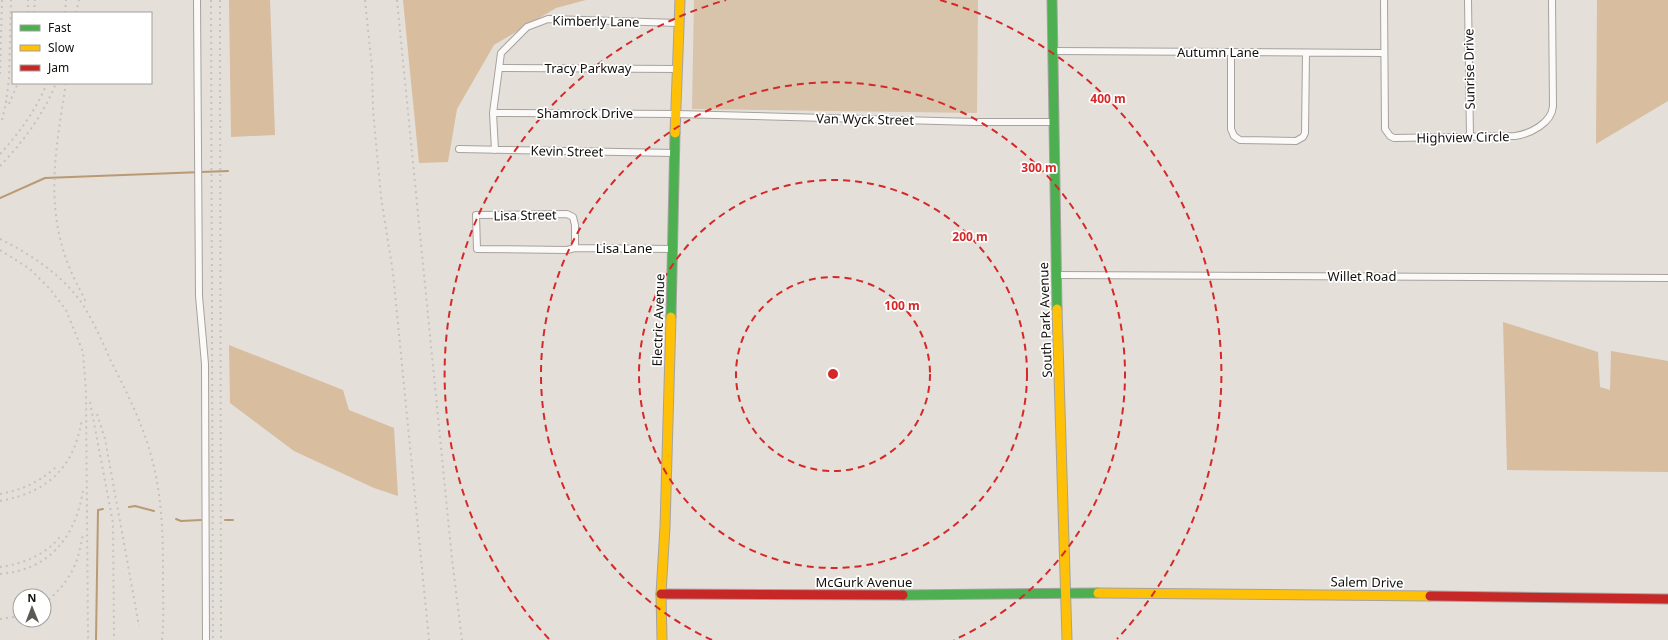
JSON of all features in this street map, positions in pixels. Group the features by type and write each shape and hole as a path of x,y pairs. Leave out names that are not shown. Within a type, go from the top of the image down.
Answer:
{"street":[{"path":"197,0 199,296 205,364 206,640"},
{"name":"Electric Avenue","path":"662,640 662,594 680,0"},
{"name":"South Park Avenue","path":"1052,0 1056,275 1067,640"},
{"name":"Highview Circle","path":"1384,0 1385,129 1390,136 1394,138 1522,135 1544,123 1551,116 1553,106 1552,0"},
{"name":"Sunrise Drive","path":"1468,0 1470,137"},
{"name":"Kimberly Lane","path":"495,150 494,113 502,53 527,27 548,19 679,22"},
{"name":"Autumn Lane","path":"1052,51 1384,53"},
{"path":"1231,52 1231,128 1234,136 1240,140 1296,141 1303,137 1305,132 1306,53"},
{"name":"Tracy Parkway","path":"499,68 677,69"},
{"name":"Shamrock Drive","path":"494,113 677,114"},
{"name":"Van Wyck Street","path":"677,114 975,122 1054,122"},
{"name":"Kevin Street","path":"459,149 675,153"},
{"name":"Lisa Street","path":"567,214 573,217 575,225 575,248 567,250 477,249 476,215 567,214"},
{"name":"Lisa Lane","path":"575,248 673,249"},
{"name":"Willet Road","path":"1056,275 1668,278"},
{"name":"Salem Drive","path":"1066,594 1148,593 1668,599"},
{"name":"McGurk Avenue","path":"662,594 1066,594"}],"shaded area":[{"path":"229,0 270,0 275,135 231,137"},
{"path":"403,0 586,0 556,8 494,45 457,109 448,162 419,163"},
{"path":"694,0 978,0 977,113 692,109"},
{"path":"1597,0 1668,0 1668,101 1596,144"},
{"path":"1503,322 1598,352 1600,387 1610,390 1611,351 1668,361 1668,472 1507,470"},
{"path":"229,345 343,390 349,410 394,428 398,496 374,488 294,451 230,403"}],"waterway":[{"path":"0,198 45,178 228,171"},
{"path":"129,507 135,506 154,511"},
{"path":"96,640 98,510 103,509"},
{"path":"176,519 181,521 201,520"},
{"path":"225,520 233,520"}],"railway":[{"path":"0,74 2,0"},
{"path":"6,103 9,79 11,0"},
{"path":"28,0 28,12"},
{"path":"34,12 35,0"},
{"path":"65,12 66,0"},
{"path":"76,12 79,0"},
{"path":"211,0 213,640"},
{"path":"220,0 221,640"},
{"path":"365,0 372,68 373,110 381,197 393,273 429,640"},
{"path":"397,0 452,559 462,640"},
{"path":"9,104 18,84"},
{"path":"0,154 27,120 47,84"},
{"path":"0,166 17,147 39,117 56,84"},
{"path":"66,84 55,162 55,202 57,222 63,250 72,274 87,304"},
{"path":"2,120 7,98"},
{"path":"0,239 34,258 64,282 81,302 97,331 139,421 152,459 160,501 163,558 162,640"},
{"path":"0,250 30,269 50,289 66,310 83,352 86,392 88,640"},
{"path":"90,402 113,523 114,640"},
{"path":"97,414 105,439 139,626"},
{"path":"0,501 17,497 32,491 45,484 56,475 73,451 82,419"},
{"path":"0,494 16,490 37,481 57,466"},
{"path":"0,574 33,566 57,549 74,523 83,491"},
{"path":"52,597 66,581 75,565 83,533"},
{"path":"0,567 9,566 34,557 50,547 62,534"},
{"path":"0,619 12,617"}],"traffic: fast":[{"path":"1052,0 1057,309"},
{"path":"671,317 675,133"},
{"path":"903,595 1098,593"}],"traffic: slow":[{"path":"675,133 680,0"},
{"path":"1057,309 1067,640"},
{"path":"662,640 661,594 665,527 671,317"},
{"path":"1098,593 1430,596"}],"traffic: jam":[{"path":"661,594 903,595"},
{"path":"1430,596 1668,599"}]}
